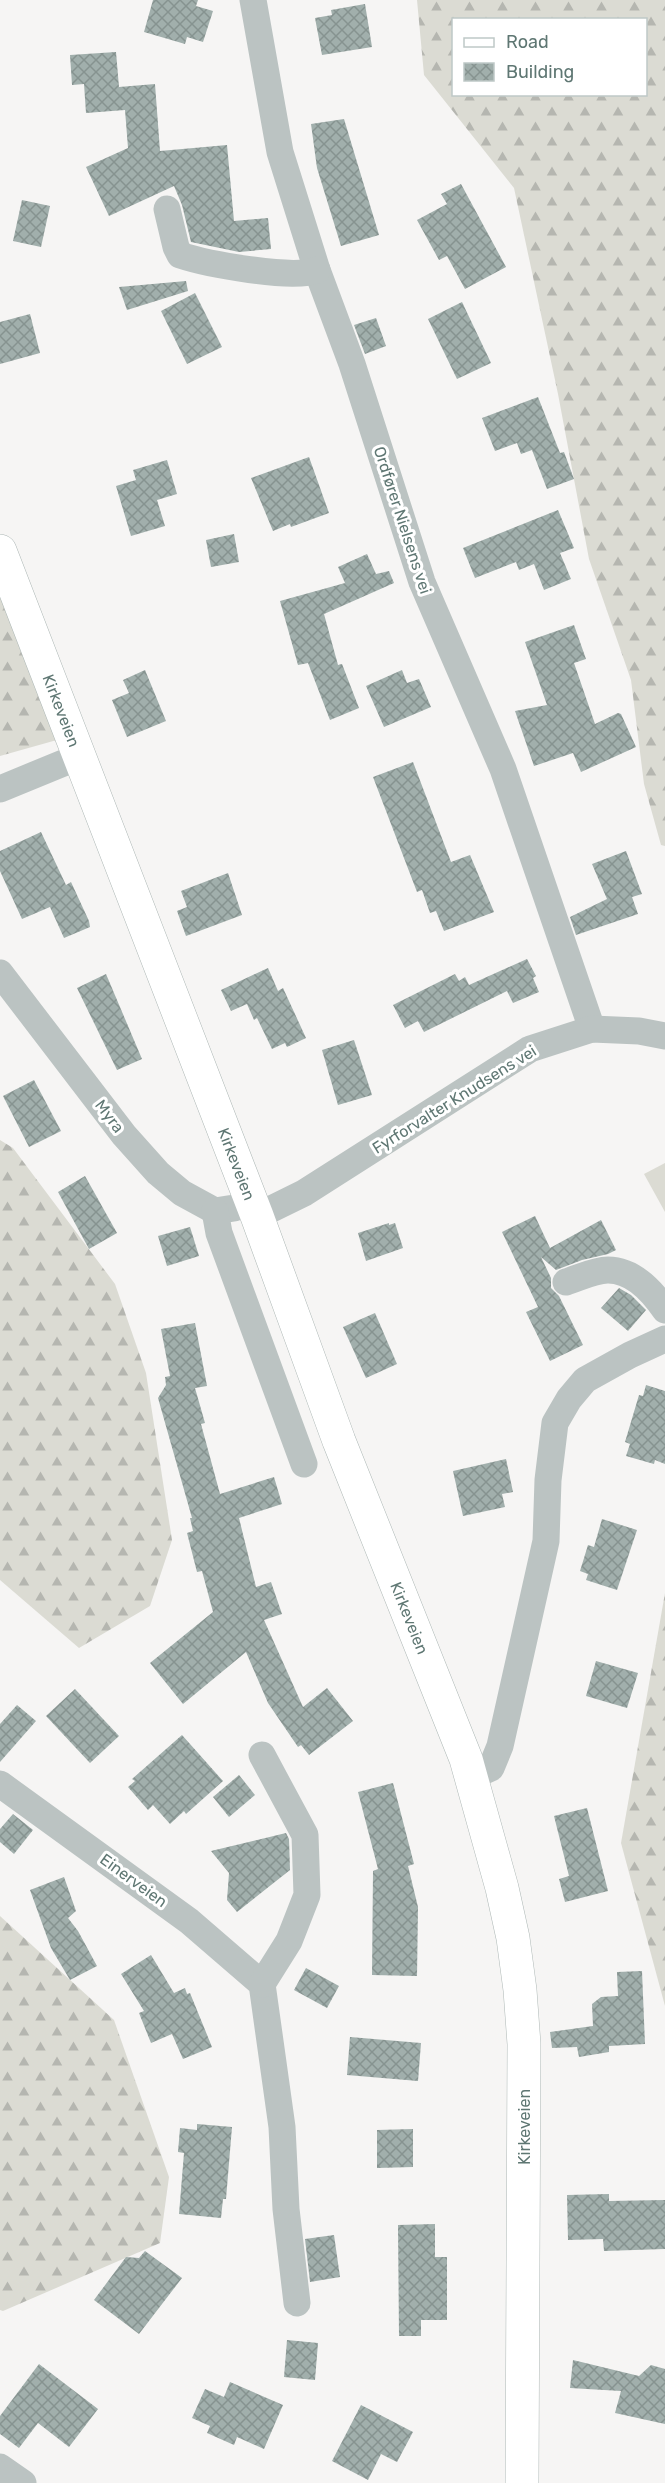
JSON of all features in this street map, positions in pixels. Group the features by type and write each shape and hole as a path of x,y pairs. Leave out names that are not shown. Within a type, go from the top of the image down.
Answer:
{"main road":[{"name":"Kirkeveien","path":"0,551 254,1208 339,1441 471,1777 502,1888 513,1938 524,2056 522,2483"}],"street":[{"name":"Ordfører Nielsens vei","path":"253,0 279,153 317,270 352,364 422,582 503,769 592,1029"},
{"path":"167,209 176,248 180,255 200,261 294,274 317,270"},
{"path":"0,789 78,757"},
{"name":"Myra","path":"0,973 124,1135 158,1173 182,1193 215,1211"},
{"name":"Fyrforvalter Knudsens vei","path":"254,1208 304,1193 530,1049 592,1029 639,1031 665,1036"},
{"path":"254,1208 215,1211 219,1233 303,1464"},
{"path":"566,1282 606,1270 616,1271 632,1277 652,1292 665,1310"},
{"path":"471,1777 491,1768 500,1746 546,1541 548,1480 555,1423 585,1380 630,1355 665,1340"},
{"path":"262,1755 305,1835 307,1894 289,1941 262,1984 282,2127 286,2209 297,2303"},
{"name":"Einerveien","path":"0,1784 189,1921 262,1984"},
{"path":"0,2467 23,2483"}],"green space":[{"path":"417,0 665,0 665,846 661,845 644,784 631,680 589,559 558,394 514,188 424,75"},
{"path":"0,553 64,738 0,756"},
{"path":"0,1140 13,1148 115,1284 146,1373 172,1540 150,1606 79,1648 0,1580"},
{"path":"665,1163 665,1212 644,1174"},
{"path":"665,1593 665,2006 621,1843"},
{"path":"0,1916 114,2020 169,2177 160,2243 3,2311 0,2310"}],"building":[{"path":"153,0 198,0 196,6 213,11 203,42 187,37 185,44 144,32"},
{"path":"365,4 372,47 322,55 315,18 332,15 331,10"},
{"path":"116,52 119,87 155,84 160,151 227,145 234,221 268,218 271,249 239,252 191,242 182,205 174,186 109,216 86,167 128,148 125,110 86,113 84,84 72,85 70,55"},
{"path":"344,119 379,235 341,246 317,168 311,124"},
{"path":"461,184 506,267 465,289 447,256 439,260 417,220 447,204 441,194"},
{"path":"22,200 50,206 41,247 13,241"},
{"path":"186,281 188,291 127,310 119,287"},
{"path":"195,293 222,347 187,364 161,311"},
{"path":"462,302 491,363 457,379 428,319"},
{"path":"30,314 40,353 0,364 0,322"},
{"path":"376,318 386,346 365,354 354,325"},
{"path":"538,397 560,453 564,452 574,479 547,489 532,450 521,454 517,443 495,451 482,418"},
{"path":"309,457 329,513 273,531 251,478"},
{"path":"167,460 177,494 157,500 165,526 131,536 116,486 136,480 133,470"},
{"path":"558,510 574,548 560,553 571,579 544,590 534,564 519,570 516,562 475,578 463,548"},
{"path":"234,534 239,562 211,567 206,540"},
{"path":"367,554 376,574 389,571 394,583 324,614 338,665 342,664 359,708 330,720 308,663 298,665 280,601 345,583 338,567"},
{"path":"574,625 586,659 574,663 595,724 618,713 621,714 636,747 581,772 573,753 534,766 515,711 547,705 525,642"},
{"path":"145,670 166,721 127,737 112,700 129,693 123,680"},
{"path":"402,670 407,683 419,679 431,707 384,727 366,686"},
{"path":"413,762 451,862 470,855 494,912 444,931 436,911 430,913 422,890 417,892 373,777"},
{"path":"41,832 66,885 71,882 89,921 90,927 64,938 50,907 22,919 0,871 0,851"},
{"path":"626,851 642,894 632,897 638,914 576,935 570,917 607,899 592,864"},
{"path":"228,873 242,915 186,936 177,911 187,907 181,891"},
{"path":"527,959 536,976 533,978 539,992 513,1003 507,991 424,1032 418,1021 405,1028 393,1005 455,974 459,981 465,977 469,985"},
{"path":"268,968 278,991 283,988 306,1038 287,1047 285,1043 272,1049 257,1018 254,1020 247,1004 231,1011 221,990"},
{"path":"106,974 142,1059 117,1070 77,988"},
{"path":"354,1040 372,1095 338,1105 322,1050"},
{"path":"34,1080 61,1131 29,1147 3,1096"},
{"path":"85,1176 117,1233 89,1249 58,1192"},
{"path":"535,1216 550,1248 601,1220 616,1250 556,1270 541,1257 551,1278 551,1288 559,1296 583,1345 550,1361 526,1312 538,1307 502,1232"},
{"path":"389,1223 389,1225 395,1223 403,1248 366,1261 358,1233"},
{"path":"190,1227 199,1256 167,1266 158,1236"},
{"path":"619,1288 631,1295 646,1310 628,1331 601,1308"},
{"path":"375,1313 397,1364 366,1378 343,1327"},
{"path":"195,1323 207,1386 195,1388 205,1423 201,1424 220,1494 274,1477 282,1504 239,1518 256,1587 271,1582 282,1614 264,1620 303,1707 327,1688 353,1721 309,1755 301,1745 298,1747 268,1703 246,1652 183,1704 150,1663 213,1612 202,1571 197,1572 187,1533 193,1531 190,1518 192,1518 158,1398 166,1385 165,1377 170,1376 161,1329"},
{"path":"646,1385 665,1391 665,1464 655,1460 654,1464 626,1456 630,1444 625,1442 639,1395 643,1396"},
{"path":"506,1459 513,1492 502,1494 505,1507 463,1516 453,1471"},
{"path":"602,1519 637,1530 617,1590 586,1580 588,1574 580,1571 588,1545 594,1547"},
{"path":"596,1661 638,1673 627,1708 586,1696"},
{"path":"75,1689 119,1736 90,1763 46,1716"},
{"path":"17,1705 36,1721 0,1762 0,1724"},
{"path":"182,1735 223,1781 186,1814 184,1811 170,1824 153,1805 148,1810 128,1787 135,1781 132,1779"},
{"path":"239,1775 255,1795 229,1817 213,1797"},
{"path":"393,1783 414,1864 408,1866 418,1907 417,1976 372,1975 373,1871 378,1869 358,1792"},
{"path":"587,1808 608,1891 565,1902 559,1879 569,1876 554,1816"},
{"path":"13,1814 33,1830 14,1854 0,1842 0,1829"},
{"path":"286,1833 289,1839 290,1870 237,1912 227,1900 229,1873 211,1851"},
{"path":"64,1877 76,1911 68,1918 78,1931 97,1966 70,1980 51,1948 30,1890"},
{"path":"151,1955 174,1993 185,1988 187,1994 190,1993 212,2047 183,2059 172,2034 151,2043 139,2013 144,2011 121,1974"},
{"path":"306,1968 339,1986 327,2008 294,1990"},
{"path":"642,1971 645,2044 609,2046 609,2052 579,2057 577,2047 552,2048 550,2032 593,2026 592,2004 601,1997 618,1996 617,1972"},
{"path":"350,2037 421,2043 418,2081 347,2075"},
{"path":"197,2124 232,2127 226,2199 223,2199 221,2218 179,2214 184,2153 178,2152 180,2128 197,2130"},
{"path":"413,2129 413,2167 377,2168 377,2130"},
{"path":"609,2194 609,2201 665,2200 665,2249 604,2251 603,2239 568,2240 567,2195"},
{"path":"435,2224 435,2257 447,2257 447,2320 421,2320 421,2336 399,2336 398,2225"},
{"path":"334,2235 340,2277 310,2282 305,2239"},
{"path":"145,2251 182,2278 139,2334 94,2300 126,2257 139,2258"},
{"path":"287,2340 318,2343 315,2380 284,2377"},
{"path":"573,2360 639,2376 651,2365 665,2369 665,2424 615,2413 621,2391 570,2388"},
{"path":"39,2364 98,2409 69,2447 38,2423 19,2448 0,2434 0,2416"},
{"path":"230,2382 283,2405 264,2449 237,2437 234,2445 207,2433 210,2426 192,2418 205,2389 224,2397"},
{"path":"361,2405 413,2432 397,2462 381,2454 368,2480 332,2461"}]}
